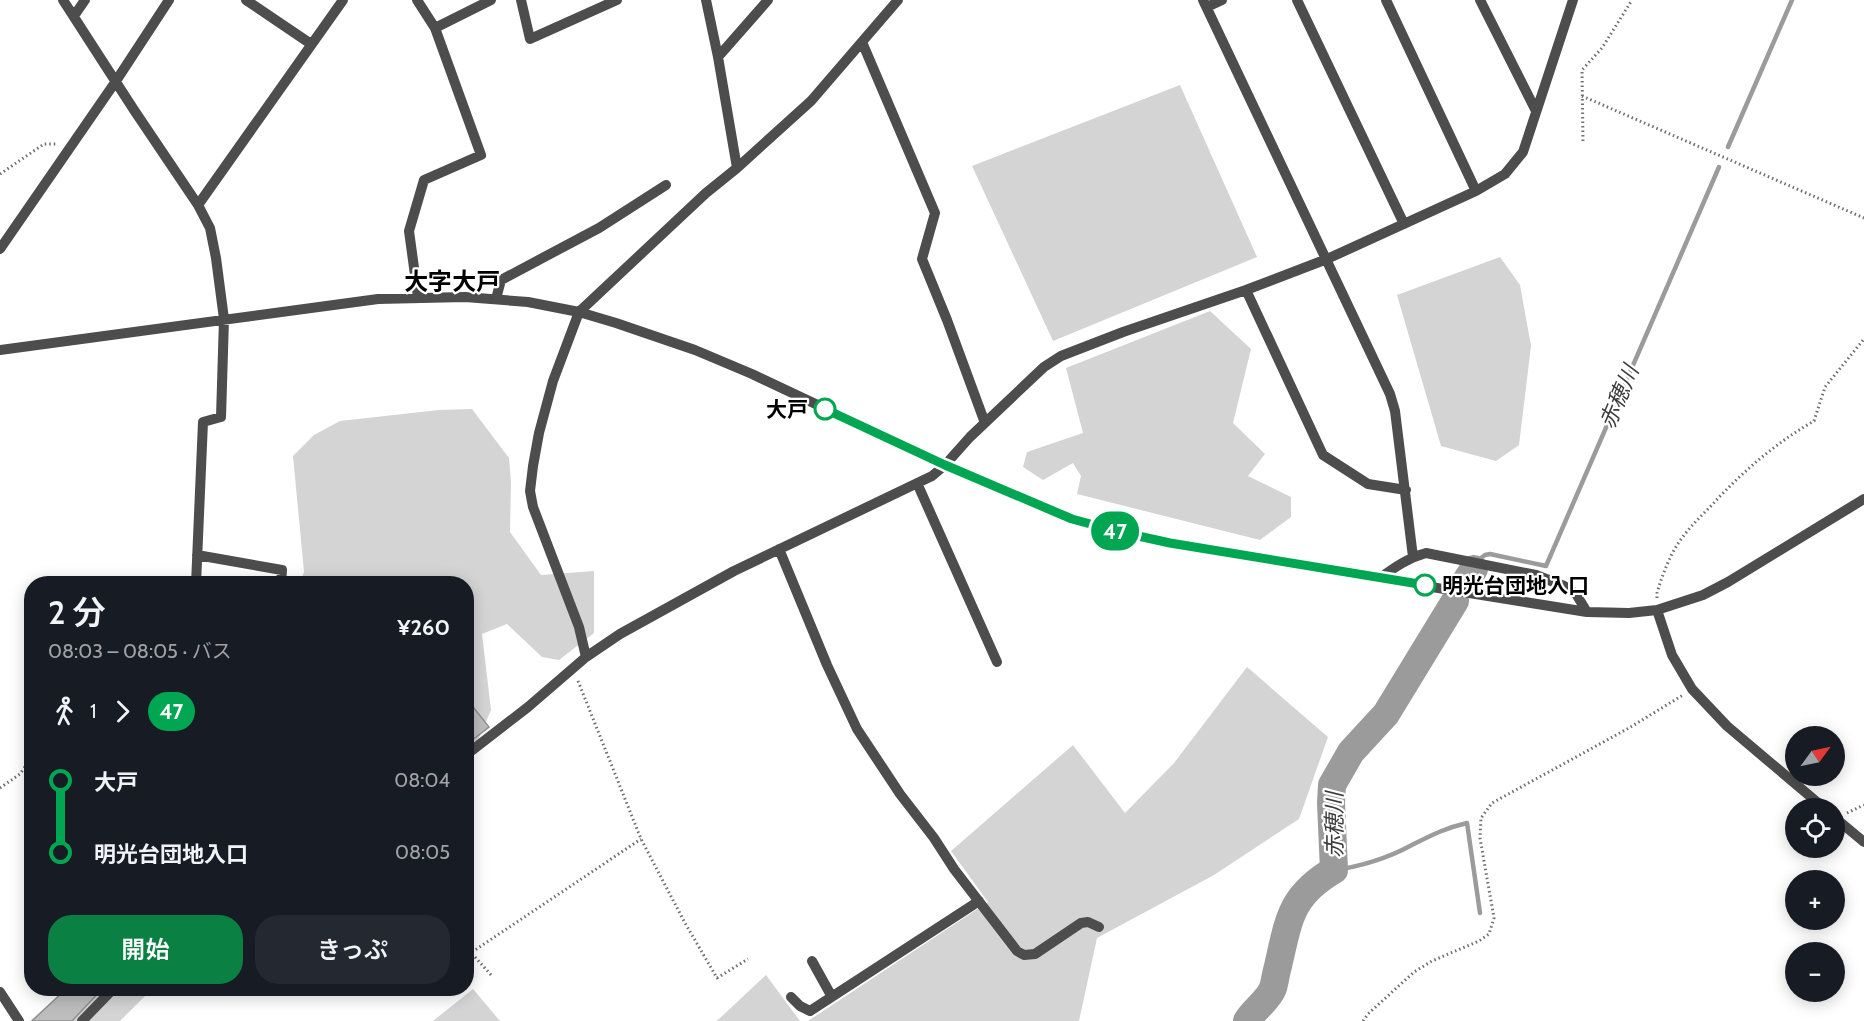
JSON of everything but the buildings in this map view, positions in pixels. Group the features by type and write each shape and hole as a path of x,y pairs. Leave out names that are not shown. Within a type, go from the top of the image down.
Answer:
{"street":[{"path":"63,0 198,204 210,228 224,319 221,417 203,422 196,576"},
{"path":"74,16 85,0"},
{"path":"0,249 169,0"},
{"path":"246,0 312,44"},
{"path":"198,204 343,0"},
{"path":"417,0 435,28 482,155 424,180 409,231 418,297"},
{"path":"435,28 491,0"},
{"path":"521,0 530,39 617,0"},
{"path":"706,0 737,168"},
{"path":"718,57 768,0"},
{"path":"586,657 579,627 533,507 530,491 539,433 554,381 579,312 706,193 811,101 898,0"},
{"path":"1222,0 1205,3 1390,394 1395,411 1413,557"},
{"path":"1297,0 1404,224"},
{"path":"1386,0 1476,191"},
{"path":"1480,0 1536,111"},
{"path":"474,749 528,707 586,657 620,634 779,549 932,476 1044,367 1061,356 1327,259 1476,191 1506,174 1523,152 1573,0"},
{"path":"862,42 935,213 922,259 985,423"},
{"path":"496,299 501,280 599,228 666,185"},
{"path":"1246,290 1323,455 1368,484 1406,490"},
{"path":"0,350 356,301 418,297 528,302 579,312 695,350 752,374 945,465 1072,519 1120,532 1251,558 1587,612 1629,613 1657,610 1695,598 1728,582 1864,499"},
{"path":"917,483 997,662"},
{"path":"779,549 827,665 857,729 900,794 1017,951 1024,955 1035,954 1081,923 1088,922 1099,927"},
{"path":"1380,578 1398,564 1426,553 1536,575 1564,586 1576,594 1587,612"},
{"path":"197,555 282,570 282,576"},
{"path":"1657,610 1672,655 1692,689 1727,726 1812,798"},
{"path":"1845,826 1864,842"},
{"path":"791,997 800,1006 810,1011 980,901"},
{"path":"812,962 832,997"},
{"path":"0,992 19,1021"},
{"path":"82,1021 106,996"}],"path":[{"path":"1582,141 1582,70 1602,48 1632,0"},
{"path":"1582,96 1864,218"},
{"path":"0,174 44,144 72,144"},
{"path":"1657,610 1657,593 1666,568 1690,528 1730,485 1763,456 1789,435 1814,421 1825,387 1864,339"},
{"path":"572,669 642,839 717,978 748,959"},
{"path":"1363,1021 1413,972 1489,934 1494,918 1480,838 1481,818 1492,803 1648,717 1692,689"},
{"path":"0,789 24,768"},
{"path":"1845,814 1864,805"},
{"path":"474,951 642,839"},
{"path":"474,954 492,976"}],"shaded area":[{"path":"1180,85 1257,257 1053,341 972,166"},
{"path":"1500,257 1520,285 1531,346 1519,445 1496,461 1441,446 1397,295"},
{"path":"1210,311 1251,349 1233,423 1265,454 1248,476 1291,497 1291,517 1260,540 1077,494 1081,476 1073,463 1043,480 1023,467 1027,452 1083,433 1066,368"},
{"path":"472,409 509,458 510,532 541,575 594,571 594,633 559,660 542,657 507,624 482,634 491,710 474,749 474,576 303,576 293,456 314,435 340,421 439,410"},
{"path":"1247,667 1328,737 1299,819 1214,875 1097,938 1079,1021 808,1021 988,902 951,851 1073,745 1125,813 1174,763"},
{"path":"766,975 800,1021 716,1021 719,1019"},
{"path":"474,990 500,1021 433,1021 464,996 474,996"},
{"path":"58,996 145,996 120,1021 30,1021"}],"waterway":[{"name":"赤穂川","path":"1728,147 1792,0"},
{"name":"赤穂川","path":"1481,558 1490,554 1546,566 1719,167"},
{"name":"赤穂川","path":"1467,579 1474,569"},
{"name":"赤穂川","path":"1247,1021 1273,988 1285,935 1300,899 1308,889 1334,870 1332,785 1351,752 1386,714 1455,601"},
{"path":"1334,870 1383,858 1452,827 1467,823 1480,913"}],"bus line":[{"name":"47","path":"825,409 1019,498 1072,519 1170,543 1425,585"}],"place":[{"name":"大戸","path":"825,409"},
{"name":"明光台団地入口","path":"1425,585"}],"district":[{"name":"大字大戸","path":"452,281"}]}
